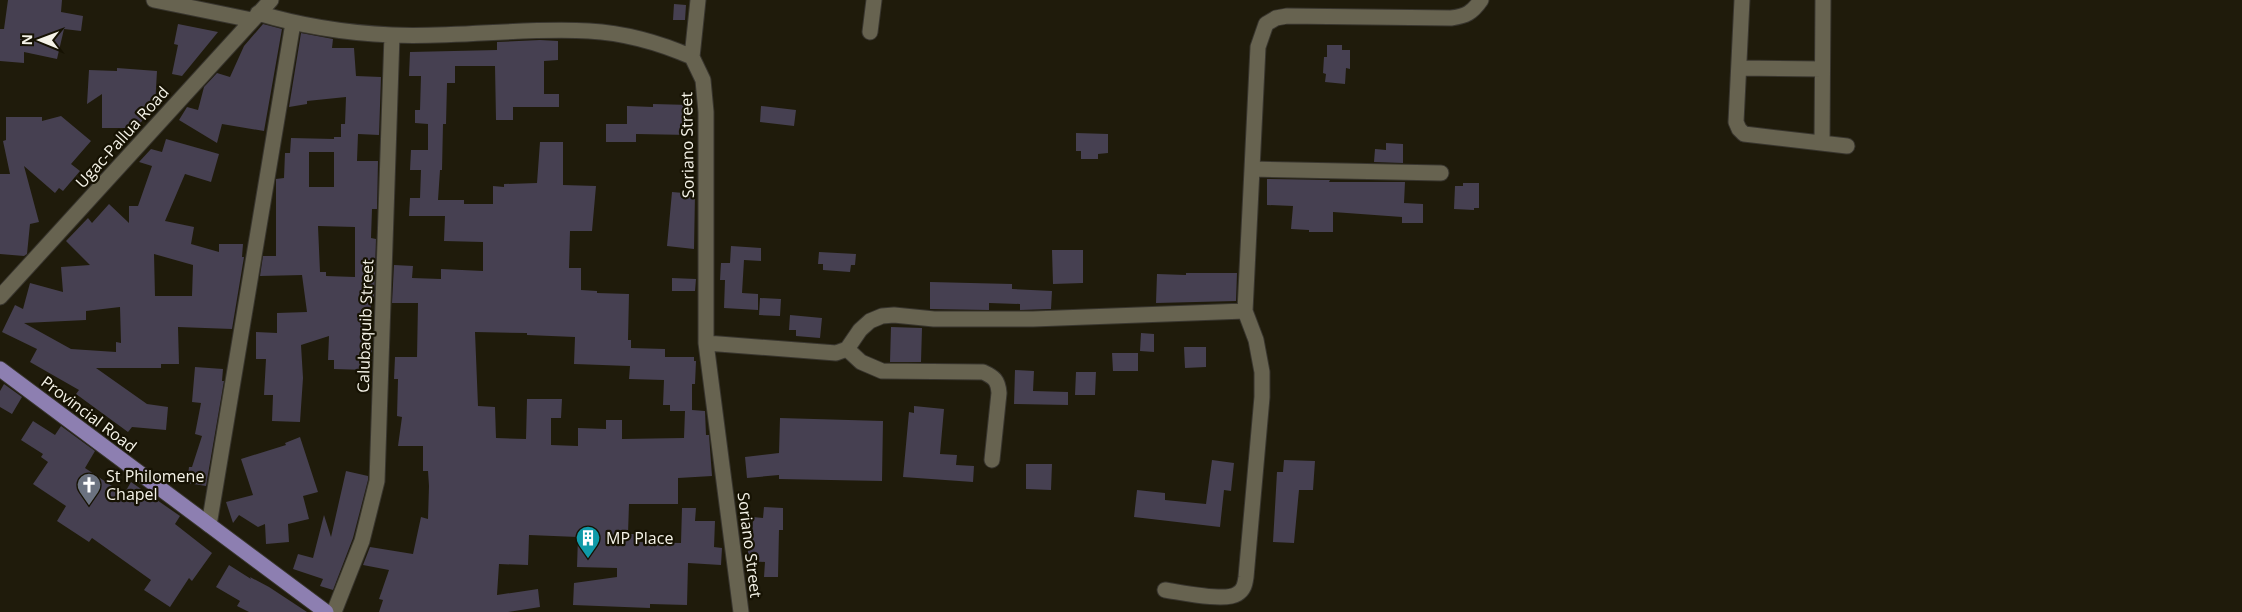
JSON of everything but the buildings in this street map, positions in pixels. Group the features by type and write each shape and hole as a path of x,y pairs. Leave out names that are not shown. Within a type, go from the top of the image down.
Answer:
{"main road":[{"name":"Provincial Road","path":"0,370 326,612"}],"street":[{"path":"154,0 293,24 392,35 590,31 630,37 673,49 692,57 698,0"},
{"name":"Ugac-Pallua Road","path":"0,297 271,0"},
{"path":"870,32 874,0"},
{"path":"1165,590 1226,597 1236,595 1243,589 1246,577 1262,397 1262,372 1256,340 1246,311 1258,47 1266,24 1276,18 1287,16 1451,18 1473,12 1481,0"},
{"path":"1742,0 1736,122 1739,130 1744,134 1847,146"},
{"path":"1822,143 1823,0"},
{"path":"209,525 293,24"},
{"name":"Calubaquib Street","path":"334,612 362,541 377,481 392,35"},
{"name":"Soriano Street","path":"692,57 703,80 706,112 706,343 741,612"},
{"path":"1739,68 1822,69"},
{"path":"1252,169 1441,173"},
{"path":"706,343 836,353 847,349 860,330 870,321 882,316 894,315 934,319 1033,319 1246,311"},
{"path":"847,349 862,362 882,371 983,372 994,377 998,383 999,392 992,460"}],"place":[{"name":"St Philomene Chapel","path":"89,506"},
{"name":"MP Place","path":"588,559"}]}
